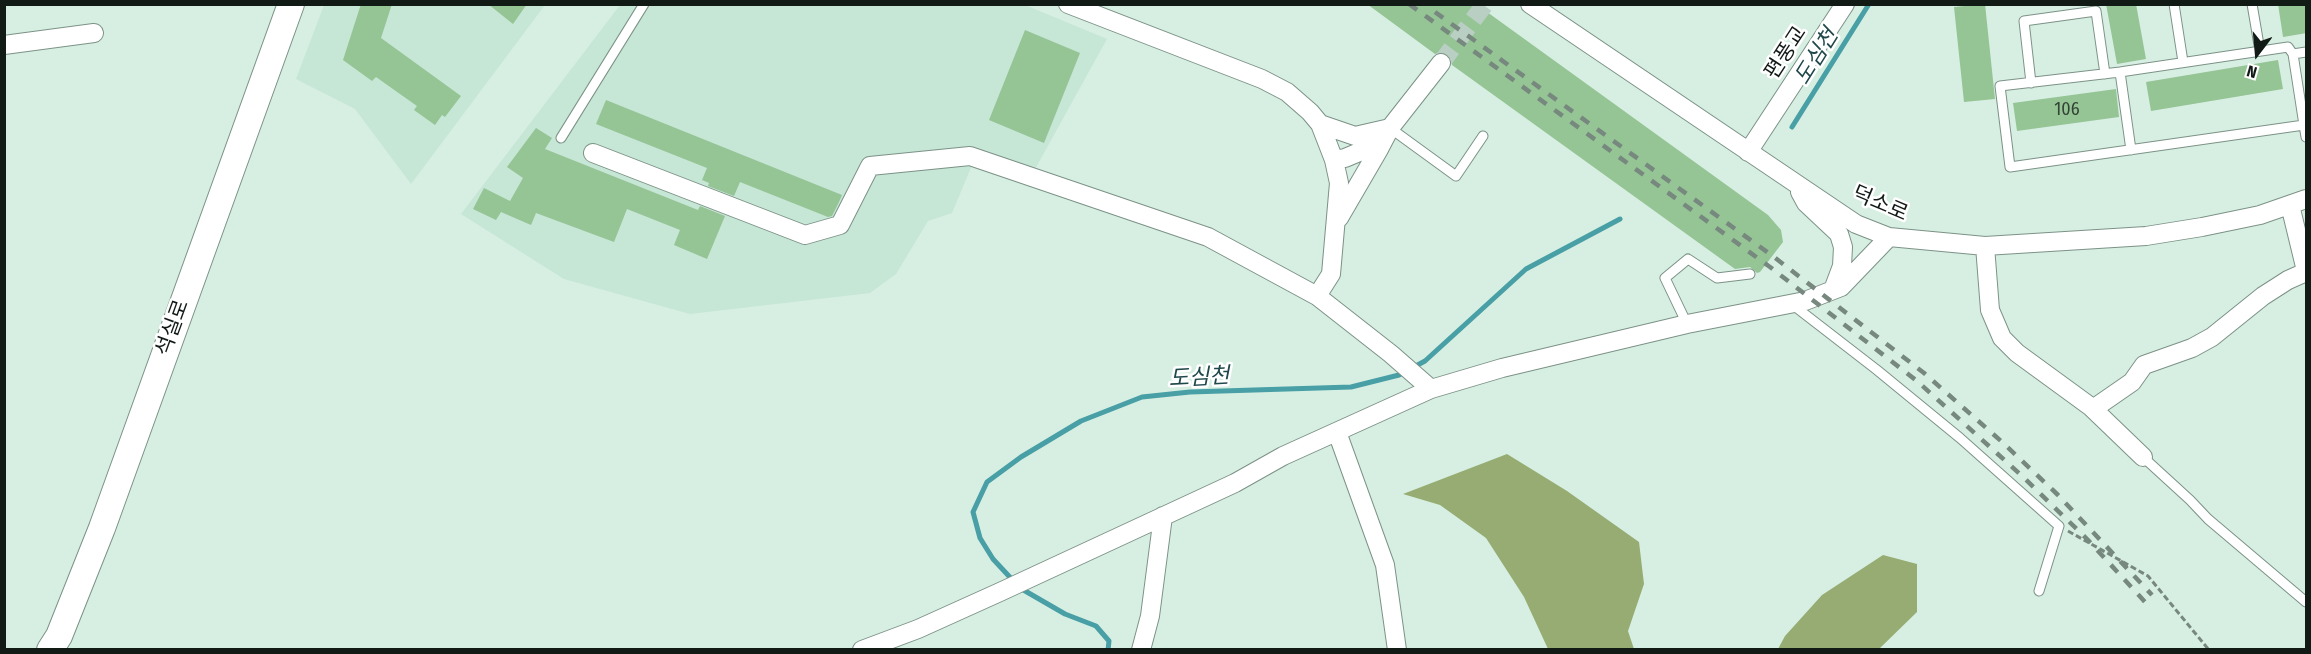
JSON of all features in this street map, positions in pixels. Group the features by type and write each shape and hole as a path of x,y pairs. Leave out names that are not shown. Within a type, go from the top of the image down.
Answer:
{"street":[{"name":"석실로","path":"50,650 59,636 102,528 291,4"},
{"path":"1068,4 1262,79 1287,92 1320,124 1334,160 1339,183 1331,274 1317,296"},
{"name":"덕소로","path":"1530,4 1856,224 1889,237 1985,246 2146,236 2214,225 2298,202"},
{"name":"편풍교","path":"1748,152 1845,4"},
{"path":"4,45 94,33"},
{"path":"1334,160 1364,150 1390,128 1442,63"},
{"path":"1320,124 1355,136 1390,128"},
{"path":"1336,222 1390,128"},
{"path":"593,153 805,235 840,225 870,166 970,156 1208,237 1317,296 1391,354 1431,389"},
{"path":"1794,183 1806,203 1839,234 1843,247 1842,266 1833,290"},
{"path":"2093,409 2132,382 2144,365 2192,348 2212,337 2262,296 2307,271 2298,202"},
{"path":"862,650 918,629 1000,592 1431,389 1502,368 1687,324 1805,301 1841,286 1889,237"},
{"path":"1985,246 1990,309 2002,338 2016,353 2093,409 2143,456"},
{"path":"1337,432 1385,565 1397,650"},
{"path":"1141,650 1150,616 1163,516"}],"lane":[{"path":"561,138 644,4"},
{"path":"2174,4 2183,62"},
{"path":"2252,4 2260,51"},
{"path":"2031,83 2024,21 2096,11 2105,74"},
{"path":"2305,125 2010,167 2000,86 2120,72 2288,47 2293,54 2305,125 2307,138"},
{"path":"2293,54 2307,52"},
{"path":"2120,72 2131,150"},
{"path":"1390,128 1456,176 1483,136"},
{"path":"1687,324 1665,278 1688,259 1717,278 1750,274"},
{"path":"1791,303 1951,431 2059,526 2039,591"},
{"path":"2143,456 2208,519 2307,602"}],"path":[{"path":"2059,526 2148,576 2209,650"}],"shaded area":[{"path":"324,5 545,5 411,184 355,109 296,79"},
{"path":"620,5 1025,5 1107,39 1034,171 978,151 952,213 928,221 896,274 870,293 690,314 564,279 461,214"}],"green space":[{"path":"1507,454 1567,491 1639,542 1644,584 1628,631 1634,649 1548,649 1524,597 1486,538 1440,505 1403,494"},
{"path":"1883,555 1917,564 1917,612 1879,649 1778,649 1785,636 1822,595"}],"building":[{"path":"361,4 392,4 381,38 461,96 445,117 442,115 435,125 414,110 417,106 376,77 372,81 343,60"},
{"path":"488,4 527,4 513,24"},
{"path":"1367,4 1476,4 1768,215 1781,230 1783,242 1760,272 1757,273 1750,267 1735,269 1452,65 1452,59 1447,54 1442,52 1435,54"},
{"path":"1985,4 1995,99 1964,102 1954,7"},
{"path":"2106,4 2136,4 2146,59 2117,64"},
{"path":"2278,4 2307,4 2307,33 2283,37"},
{"path":"1025,30 1080,53 1044,143 989,120"},
{"path":"2278,60 2283,89 2151,111 2146,82"},
{"path":"2116,89 2119,117 2017,131 2013,103"},
{"path":"606,100 842,195 832,216 828,217 740,182 734,196 708,186 709,183 702,180 707,168 596,124"},
{"path":"536,128 552,138 545,149 698,210 700,206 725,216 707,259 674,245 680,230 627,209 614,242 536,213 531,225 501,212 496,220 473,209 484,188 510,201 523,178 507,167"}],"waterway":[{"name":"도심천","path":"1792,127 1869,4"},
{"name":"도심천","path":"1108,650 1109,641 1096,626 1065,614 1020,588 993,559 980,538 973,512 987,482 1021,457 1081,421 1142,397 1190,392 1351,387 1399,375 1425,361 1526,269 1620,219"}],"tunnel":[{"path":"1441,63 1485,4"}],"railway":[{"path":"1409,4 1770,267 1917,381 2021,475 2087,539 2146,603"},
{"path":"1435,12 1774,257 1924,373 2058,495 2152,595"}]}
